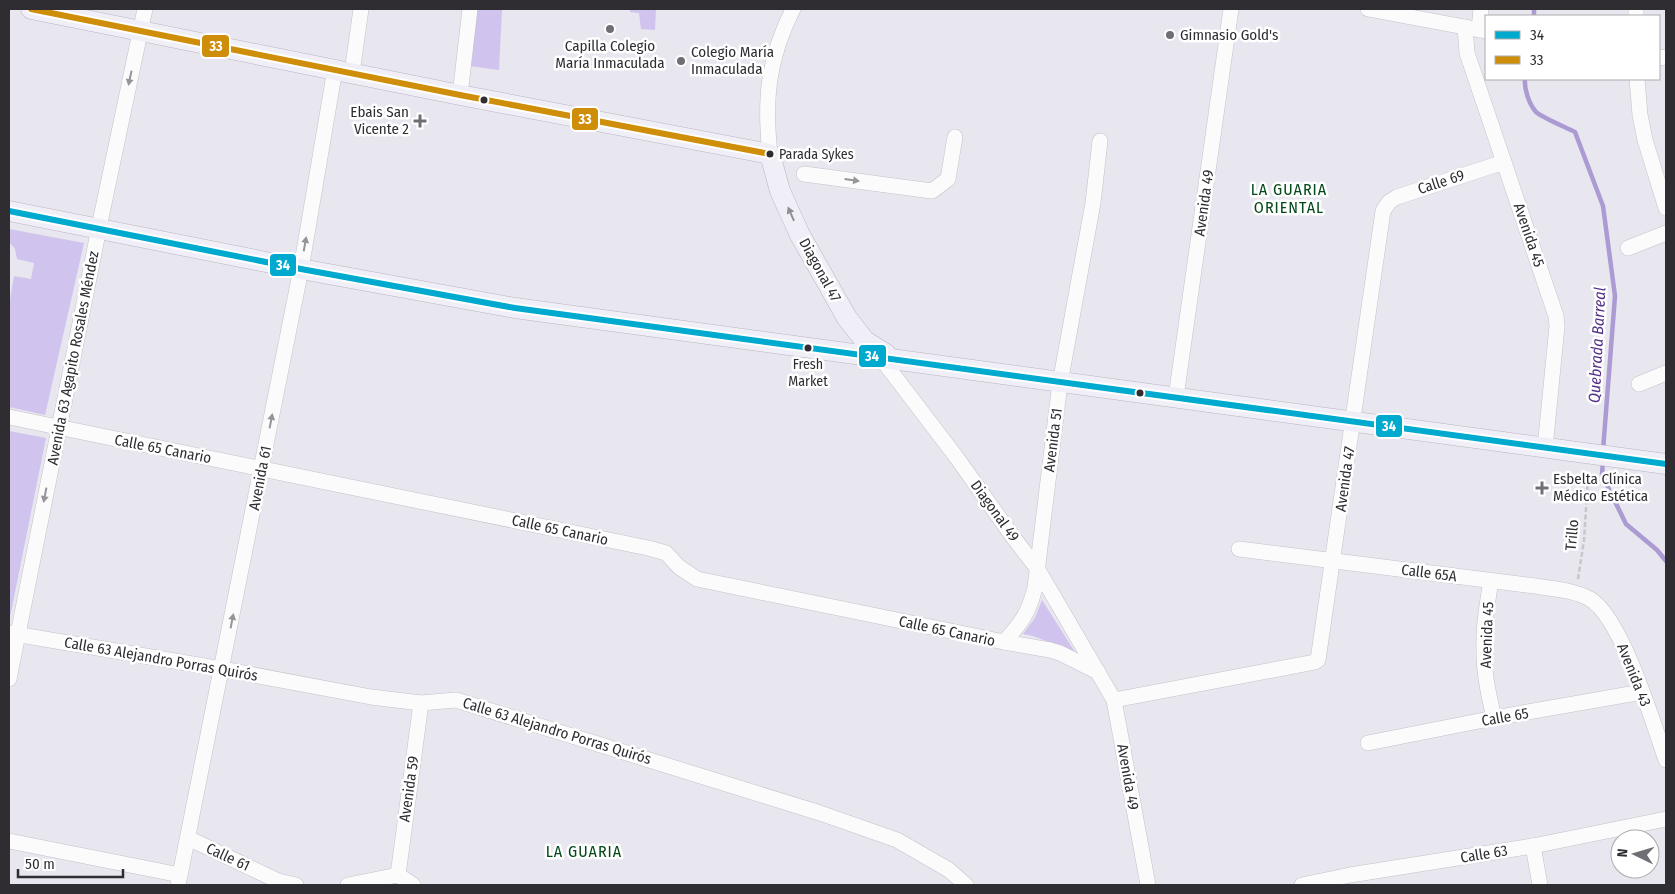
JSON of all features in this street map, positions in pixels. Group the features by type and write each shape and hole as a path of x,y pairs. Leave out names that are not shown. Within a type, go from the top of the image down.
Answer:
{"main road":[{"path":"45,10 100,16 140,30 460,95 770,154"},
{"name":"Diagonal 47","path":"770,154 780,190 800,235 848,318 865,341 876,350 902,360"},
{"path":"9,211 301,269 515,308 1666,464"},
{"path":"827,349 842,345 850,340 852,329 848,318"}],"street":[{"name":"Avenida 63 Agapito Rosales Méndez","path":"9,679 13,634 59,428 145,9"},
{"name":"Avenida 61","path":"179,880 301,269 344,71 361,9"},
{"path":"460,95 470,9"},
{"path":"770,154 767,96 772,68 782,33 793,9"},
{"name":"Avenida 49","path":"1176,398 1231,9"},
{"path":"1372,9 1477,29"},
{"name":"Avenida 45","path":"1481,9 1477,29 1465,44 1467,53 1556,316 1557,326 1545,448"},
{"path":"1637,80 1640,115 1645,140 1666,208"},
{"path":"804,174 932,191 948,179 954,137"},
{"name":"Avenida 51","path":"1004,642 1022,622 1035,588 1060,383 1093,203 1100,141"},
{"name":"Calle 69","path":"1383,211 1389,202 1397,197 1504,162"},
{"name":"Avenida 47","path":"1114,700 1315,662 1320,656 1383,211"},
{"path":"1628,248 1666,233"},
{"name":"Diagonal 49","path":"880,357 957,458 1013,538 1038,568 1098,672"},
{"path":"1639,384 1666,373"},
{"name":"Calle 65 Canario","path":"9,417 648,548 666,553 678,567 697,579 1050,650 1098,672"},
{"name":"Calle 65A","path":"1239,549 1535,586 1576,593 1591,599 1610,619"},
{"name":"Avenida 45","path":"1491,581 1486,611 1483,650 1486,682 1494,718"},
{"name":"Avenida 43","path":"1610,619 1627,653 1666,760"},
{"name":"Calle 63 Alejandro Porras Quirós","path":"13,634 222,669 371,697 421,703 456,700 820,813 898,840 949,870 966,885"},
{"name":"Avenida 49","path":"1098,672 1114,700 1148,885"},
{"name":"Calle 65","path":"1368,743 1494,718 1642,692"},
{"name":"Avenida 59","path":"398,875 421,703"},
{"name":"Calle 63","path":"1302,885 1351,880 1666,819"},
{"name":"Calle 61","path":"188,838 278,881 296,885"},
{"path":"9,840 179,880"},
{"path":"1533,846 1540,885"},
{"path":"348,885 398,875 413,885"}],"path":[{"name":"Trillo","path":"1576,593 1580,571 1588,478"}],"shaded area":[{"path":"474,9 502,9 499,70 469,66"},
{"path":"630,9 656,9 655,30 641,29 639,13 630,12"},
{"path":"9,229 84,243 45,415 9,407 9,306 14,276 31,279 34,263 17,259 15,249 9,242"},
{"path":"9,431 46,438 9,622"},
{"path":"1042,600 1075,652 1023,634 1035,618"}],"waterway":[{"name":"Quebrada Barreal","path":"1534,9 1534,15"},
{"name":"Quebrada Barreal","path":"1525,80 1525,87 1531,105 1536,112 1575,132 1603,206 1615,296 1603,450"},
{"name":"Quebrada Barreal","path":"1603,460 1602,475 1626,524 1657,550 1666,561"}],"transit line":[{"name":"33","path":"31,9 460,95 770,154"},
{"name":"34","path":"9,211 301,269 515,308 1666,464"}],"place":[{"name":"Capilla Colegio María Inmaculada","path":"610,29"},
{"name":"Gimnasio Gold's","path":"1170,35"},
{"name":"Colegio María Inmaculada","path":"681,61"},
{"name":"Ebais San Vicente 2","path":"420,121"},
{"name":"Parada Sykes","path":"770,154"},
{"name":"Fresh Market","path":"808,348"},
{"name":"Esbelta Clínica Médico Estética","path":"1542,488"}],"district":[{"name":"LA GUARIA ORIENTAL","path":"1289,198"},
{"name":"LA GUARIA","path":"584,851"}]}
